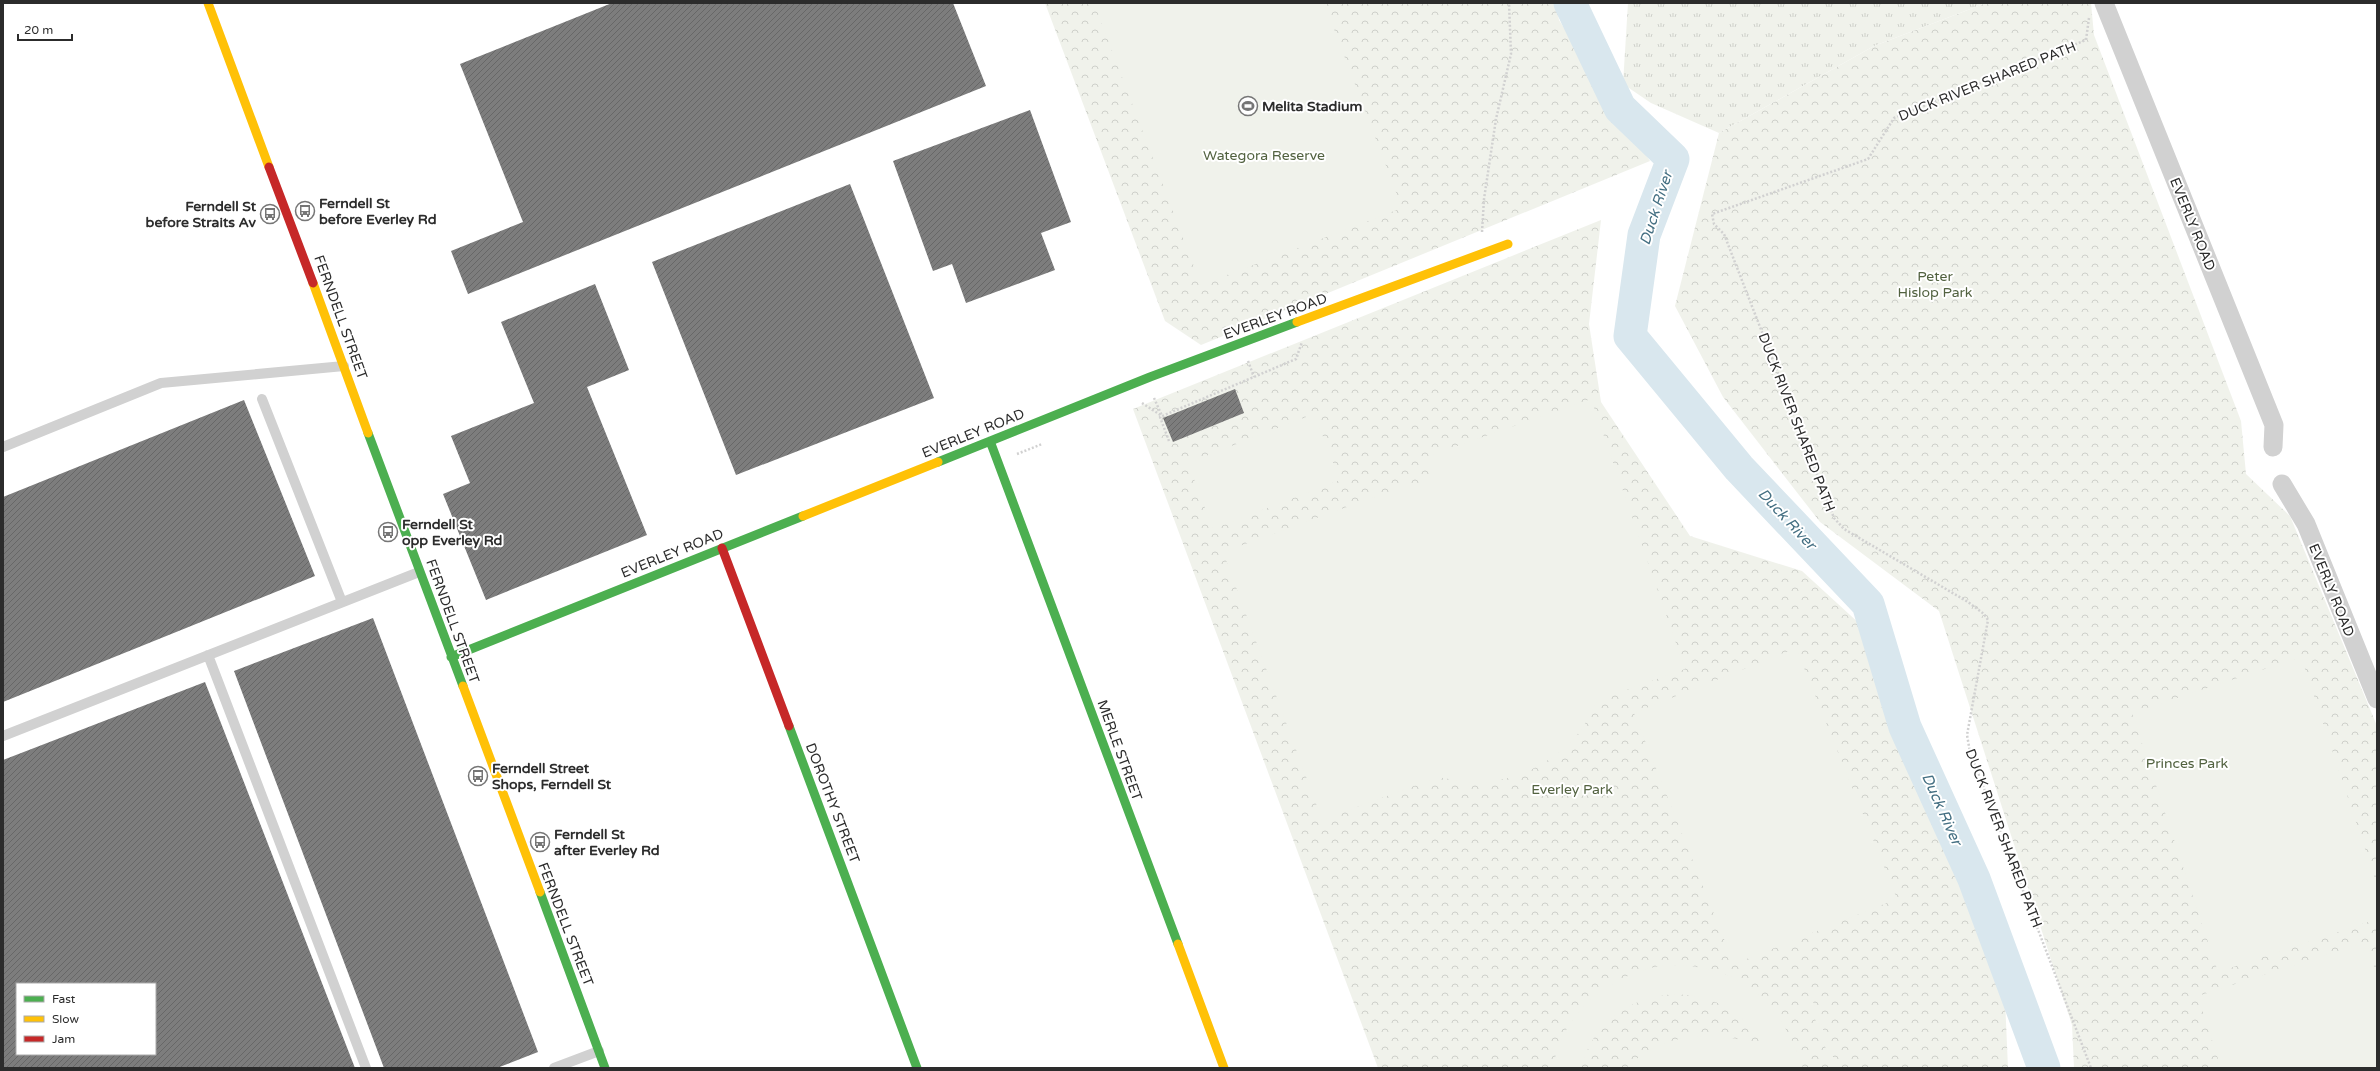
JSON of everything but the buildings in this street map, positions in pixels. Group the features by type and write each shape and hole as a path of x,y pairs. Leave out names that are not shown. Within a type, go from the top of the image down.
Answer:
{"street":[{"name":"FERNDELL STREET","path":"208,3 605,1068"},
{"name":"EVERLY ROAD","path":"2097,8 2274,425 2273,446"},
{"name":"EVERLEY ROAD","path":"451,657 1150,377 1508,244"},
{"name":"MERLE STREET","path":"990,441 1224,1068"},
{"name":"EVERLY ROAD","path":"2282,484 2306,524 2377,699"},
{"name":"DOROTHY STREET","path":"722,548 917,1068"}],"lane":[{"path":"3,447 161,383 344,366"},
{"path":"262,399 342,602"},
{"path":"3,736 420,572"},
{"path":"208,655 366,1068"},
{"path":"554,1068 599,1051"}],"path":[{"path":"1480,254 1484,199 1496,119 1511,54 1510,3"},
{"name":"DUCK RIVER SHARED PATH","path":"2091,1068 1970,752 1967,735 1988,620 1984,614 1968,602 1844,528 1834,518 1724,234 1714,224 1712,214 1868,159 1894,118 2086,40 2089,26 2097,8"},
{"path":"1162,416 1296,359 1302,347 1302,338 1297,322"},
{"path":"1134,406 1155,398 1169,441"},
{"path":"1142,403 1162,416"},
{"path":"1010,457 1046,442"}],"green space":[{"name":"Wategora Reserve","path":"1045,3 1556,3 1559,20 1650,161 1201,345 1165,321"},
{"name":"Melita Stadium","path":"1094,3 1324,3 1402,208 1201,285"},
{"path":"1628,3 1986,3 1874,46 1719,133 1651,103 1623,84"},
{"path":"1986,3 2091,3 2094,35 2241,421 2246,474 2290,516 2377,726 2377,1068 2074,1068 2072,1025 1939,611 1820,522 1723,397 1675,306 1719,133 1874,46"},
{"name":"Everley Park","path":"1601,220 1589,324 1601,402 1690,536 1802,571 1897,658 1913,759 1970,857 1960,866 2002,930 2008,1068 1378,1068 1133,409"},
{"path":"1591,399 1685,669 1598,700 1582,729 1570,743 1555,756 1522,775 1484,783 1465,782 1438,777 1322,820 1223,552 1402,487 1403,488 1433,478 1426,457"},
{"path":"1314,414 1340,480 1213,529 1188,463"},
{"path":"1796,648 1897,899 1734,964 1634,713"},
{"name":"Princes Park","path":"2301,657 2377,885 2377,919 2218,972 2132,713"},
{"path":"2366,942 2377,976 2377,1068 2221,1068 2198,996"},
{"path":"1664,965 1691,966 1714,971 1735,979 1753,990 1769,1005 1782,1023 1803,1068 1626,1068 1658,1046 1674,1040 1691,1037 1726,1037 1763,1045 1744,1020 1720,1004 1692,996 1664,995 1637,1003 1612,1017 1593,1039 1581,1068 1553,1068 1558,1048 1567,1029 1578,1013 1592,999 1625,977"},
{"path":"1811,996 1837,1068 1833,1068 1807,997"}],"waterway":[{"name":"Duck River","path":"1570,3 1620,108 1673,159 1644,235 1630,336 1739,468 1868,604 1905,727 1974,879 2044,1068"}],"traffic: fast":[{"path":"938,462 1150,377 1297,322"},
{"path":"368,433 463,686"},
{"path":"990,441 1178,944"},
{"path":"451,657 803,516"},
{"path":"789,726 917,1068"},
{"path":"540,892 605,1068"}],"traffic: slow":[{"path":"208,3 269,167"},
{"path":"1297,322 1508,244"},
{"path":"313,283 368,433"},
{"path":"803,516 938,462"},
{"path":"463,686 540,892"},
{"path":"1178,944 1224,1068"}],"traffic: jam":[{"path":"269,167 313,283"},
{"path":"722,548 789,726"}],"place":[{"name":"Melita Stadium","path":"1248,106"},
{"name":"Ferndell St before Everley Rd","path":"305,211"},
{"name":"Ferndell St before Straits Av","path":"270,214"},
{"name":"Ferndell St opp Everley Rd","path":"388,532"},
{"name":"Ferndell Street Shops, Ferndell St","path":"478,776"},
{"name":"Ferndell St after Everley Rd","path":"540,842"}],"park label":[{"name":"Peter Hislop Park","path":"1935,284"}]}
